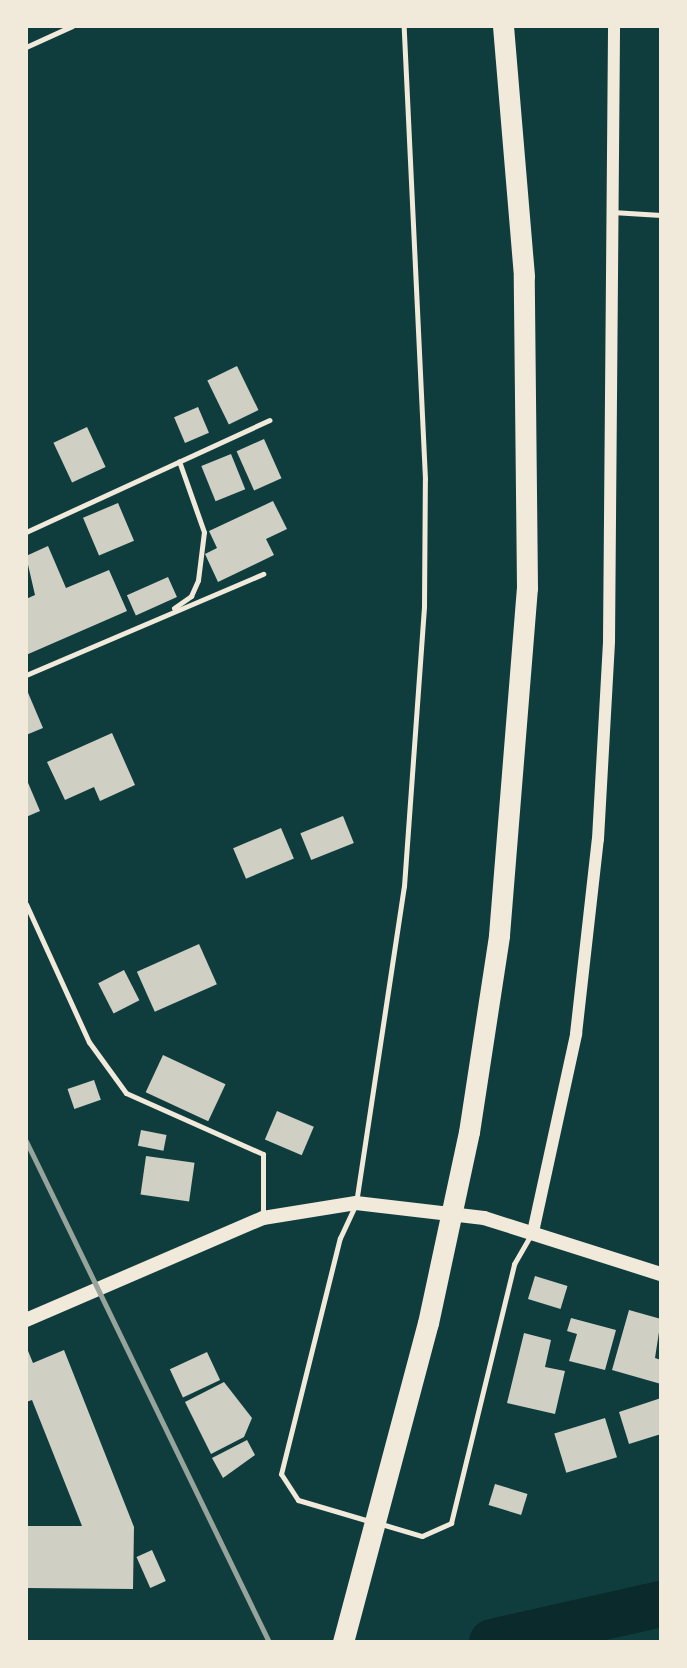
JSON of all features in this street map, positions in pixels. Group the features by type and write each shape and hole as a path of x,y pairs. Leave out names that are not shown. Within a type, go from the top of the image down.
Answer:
{"highway":[{"path":"343,1642 428,1323 469,1132 499,935 527,588 524,276 503,26"}],"main road":[{"path":"26,1320 263,1218 356,1203 409,1205 533,1231 661,1274"}],"street":[{"path":"533,1231 576,1034 598,839 610,641 614,26"}],"lane":[{"path":"26,47 72,26"},
{"path":"404,26 425,479 424,607 404,886 356,1203 340,1238 281,1474 298,1500 422,1536 451,1523 514,1264 533,1231"},
{"path":"612,212 661,215"},
{"path":"26,532 269,420"},
{"path":"166,614 191,596 203,562 204,532 179,461"},
{"path":"26,675 263,574"},
{"path":"26,904 89,1042 126,1093 263,1154 263,1218"}],"building":[{"path":"237,366 258,410 229,425 207,380"},
{"path":"198,407 209,433 185,443 174,417"},
{"path":"87,427 106,467 72,483 53,443"},
{"path":"264,439 281,478 254,490 237,451"},
{"path":"231,454 245,489 216,501 201,466"},
{"path":"273,501 287,529 266,539 274,555 218,582 205,554 217,548 209,531"},
{"path":"118,503 134,541 99,556 83,518"},
{"path":"48,546 66,588 109,570 127,611 26,655 26,599 35,595 26,556"},
{"path":"168,577 177,597 136,615 127,595"},
{"path":"26,688 43,728 26,735"},
{"path":"112,733 135,785 100,801 94,787 65,800 47,762"},
{"path":"26,778 40,811 26,817"},
{"path":"343,816 354,843 311,860 300,833"},
{"path":"281,828 294,858 246,879 233,848"},
{"path":"199,944 217,984 155,1012 137,972"},
{"path":"124,970 139,1000 114,1013 98,983"},
{"path":"163,1055 226,1084 208,1121 146,1092"},
{"path":"94,1080 101,1100 74,1109 68,1089"},
{"path":"277,1111 314,1127 302,1155 265,1140"},
{"path":"141,1130 167,1135 163,1151 138,1146"},
{"path":"146,1156 195,1163 189,1201 141,1195"},
{"path":"535,1276 568,1286 560,1309 528,1299"},
{"path":"629,1310 661,1319 655,1358 661,1360 661,1384 612,1370"},
{"path":"571,1318 616,1330 605,1370 569,1361 577,1334 567,1331"},
{"path":"524,1333 551,1340 545,1367 565,1371 555,1414 507,1403"},
{"path":"26,1346 33,1363 64,1350 134,1527 133,1589 26,1588 26,1526 82,1526 32,1400 26,1402"},
{"path":"207,1352 220,1380 183,1397 170,1369"},
{"path":"224,1382 252,1418 244,1437 211,1454 185,1402"},
{"path":"661,1398 661,1434 629,1444 619,1412"},
{"path":"605,1418 617,1457 566,1473 554,1433"},
{"path":"247,1440 255,1455 223,1478 212,1458"},
{"path":"495,1484 528,1494 521,1515 489,1505"},
{"path":"152,1550 166,1581 150,1588 136,1557"}],"waterway":[{"path":"492,1642 661,1604"}],"railway":[{"path":"26,1141 269,1642"}]}
